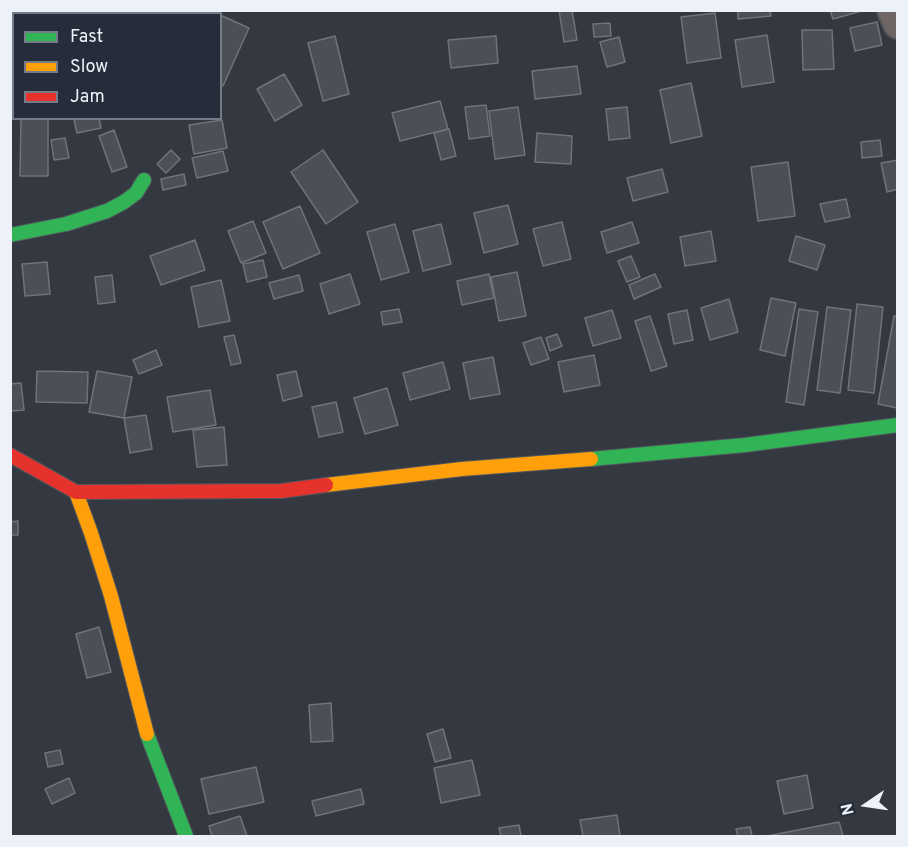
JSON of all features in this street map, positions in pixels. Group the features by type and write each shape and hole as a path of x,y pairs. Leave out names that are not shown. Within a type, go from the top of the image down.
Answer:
{"street":[{"path":"892,10 897,24"},
{"path":"10,235 66,224 107,212 136,194 144,180"},
{"path":"10,455 76,492 281,491 462,469 746,445 897,425"},
{"path":"76,492 111,596 150,744 186,837"}],"building":[{"path":"148,10 158,10 158,12 138,12"},
{"path":"559,10 572,10 577,40 564,42"},
{"path":"738,10 770,10 771,16 738,19"},
{"path":"830,10 865,10 833,19"},
{"path":"715,13 721,58 687,63 681,17"},
{"path":"222,16 249,28 222,86"},
{"path":"877,22 882,45 855,51 850,28"},
{"path":"610,23 611,36 594,37 593,24"},
{"path":"802,30 832,30 834,69 803,70"},
{"path":"767,35 774,82 742,87 735,40"},
{"path":"335,36 349,94 323,101 308,43"},
{"path":"496,36 498,63 451,68 448,40"},
{"path":"619,37 625,62 607,67 600,42"},
{"path":"577,66 581,94 535,99 532,71"},
{"path":"284,74 302,105 275,121 257,89"},
{"path":"691,83 702,136 671,143 660,90"},
{"path":"10,85 12,85 12,112 10,112"},
{"path":"440,101 448,129 400,141 392,113"},
{"path":"486,105 490,136 469,139 465,107"},
{"path":"518,107 525,155 495,159 489,111"},
{"path":"627,107 630,138 609,140 606,109"},
{"path":"21,120 48,120 48,176 20,176"},
{"path":"74,120 99,120 101,128 77,133"},
{"path":"222,120 227,148 194,154 189,125"},
{"path":"449,129 456,156 441,160 434,133"},
{"path":"114,130 127,167 112,172 99,136"},
{"path":"537,133 572,136 571,164 535,162"},
{"path":"65,138 69,158 54,160 51,140"},
{"path":"880,140 882,156 862,158 861,142"},
{"path":"171,150 180,159 166,173 157,164"},
{"path":"323,150 358,202 326,224 291,172"},
{"path":"223,151 228,171 197,178 192,158"},
{"path":"898,160 898,189 887,192 881,163"},
{"path":"788,162 795,216 758,221 751,167"},
{"path":"662,169 668,192 633,201 627,178"},
{"path":"184,174 186,185 163,190 161,179"},
{"path":"846,199 850,217 825,222 820,204"},
{"path":"508,205 518,244 484,253 474,213"},
{"path":"300,206 320,253 283,269 263,222"},
{"path":"253,221 266,253 241,263 228,231"},
{"path":"562,222 571,259 543,266 533,229"},
{"path":"632,222 639,243 607,253 601,232"},
{"path":"395,224 409,272 381,280 367,232"},
{"path":"441,224 451,264 423,271 413,231"},
{"path":"711,231 716,261 685,266 680,237"},
{"path":"796,236 825,245 817,270 789,261"},
{"path":"195,240 205,270 161,285 150,256"},
{"path":"631,256 640,277 627,282 618,261"},
{"path":"263,260 267,277 247,282 243,264"},
{"path":"47,262 50,294 25,296 22,264"},
{"path":"517,272 526,316 499,321 491,277"},
{"path":"350,274 360,304 329,314 320,284"},
{"path":"489,274 494,298 462,305 457,281"},
{"path":"655,274 661,287 634,299 629,285"},
{"path":"112,275 115,302 98,304 95,277"},
{"path":"299,275 303,291 274,299 269,283"},
{"path":"221,280 230,321 199,327 191,287"},
{"path":"771,298 796,303 785,356 760,350"},
{"path":"729,299 738,332 710,340 701,308"},
{"path":"857,304 883,307 874,393 848,390"},
{"path":"827,307 851,310 840,393 817,390"},
{"path":"399,309 402,322 383,325 381,312"},
{"path":"799,309 818,312 804,405 786,402"},
{"path":"612,310 621,338 593,346 585,318"},
{"path":"687,310 693,340 674,344 668,314"},
{"path":"650,316 667,366 651,371 635,321"},
{"path":"894,316 898,316 897,408 878,404"},
{"path":"557,334 562,346 550,351 546,338"},
{"path":"234,335 241,363 231,365 224,337"},
{"path":"541,337 549,359 531,365 523,343"},
{"path":"156,350 162,365 139,374 133,360"},
{"path":"594,355 600,385 564,392 558,362"},
{"path":"493,357 500,394 470,399 463,363"},
{"path":"443,362 450,389 410,400 403,373"},
{"path":"37,371 88,372 87,403 36,402"},
{"path":"97,371 132,377 124,418 89,412"},
{"path":"296,371 302,396 283,401 277,375"},
{"path":"21,383 24,410 10,411 10,384"},
{"path":"387,388 398,425 365,434 354,398"},
{"path":"210,390 216,425 173,432 167,397"},
{"path":"336,402 343,432 319,437 312,407"},
{"path":"146,415 152,449 130,453 124,418"},
{"path":"224,427 227,465 197,467 193,430"},
{"path":"18,521 18,535 10,535 10,522"},
{"path":"99,627 111,672 87,678 76,634"},
{"path":"331,703 333,741 311,742 309,705"},
{"path":"443,729 451,758 435,762 427,734"},
{"path":"60,750 63,764 48,767 45,753"},
{"path":"472,760 480,795 441,803 434,768"},
{"path":"256,767 264,802 209,814 201,779"},
{"path":"807,775 813,808 784,814 777,781"},
{"path":"69,778 75,793 52,804 45,789"},
{"path":"361,789 364,804 316,816 312,801"},
{"path":"617,815 620,836 583,836 580,820"},
{"path":"240,816 247,836 212,836 209,826"},
{"path":"839,822 843,836 767,836"},
{"path":"519,825 521,836 501,836 499,828"},
{"path":"750,827 752,836 738,836 736,829"}],"traffic: fast":[{"path":"10,235 66,224 107,211 136,193 144,180"},
{"path":"591,459 745,445 898,425"},
{"path":"147,734 186,836"}],"traffic: slow":[{"path":"326,485 462,469 591,459"},
{"path":"76,492 111,596 147,734"}],"traffic: jam":[{"path":"10,455 76,492 281,491 326,485"}]}
